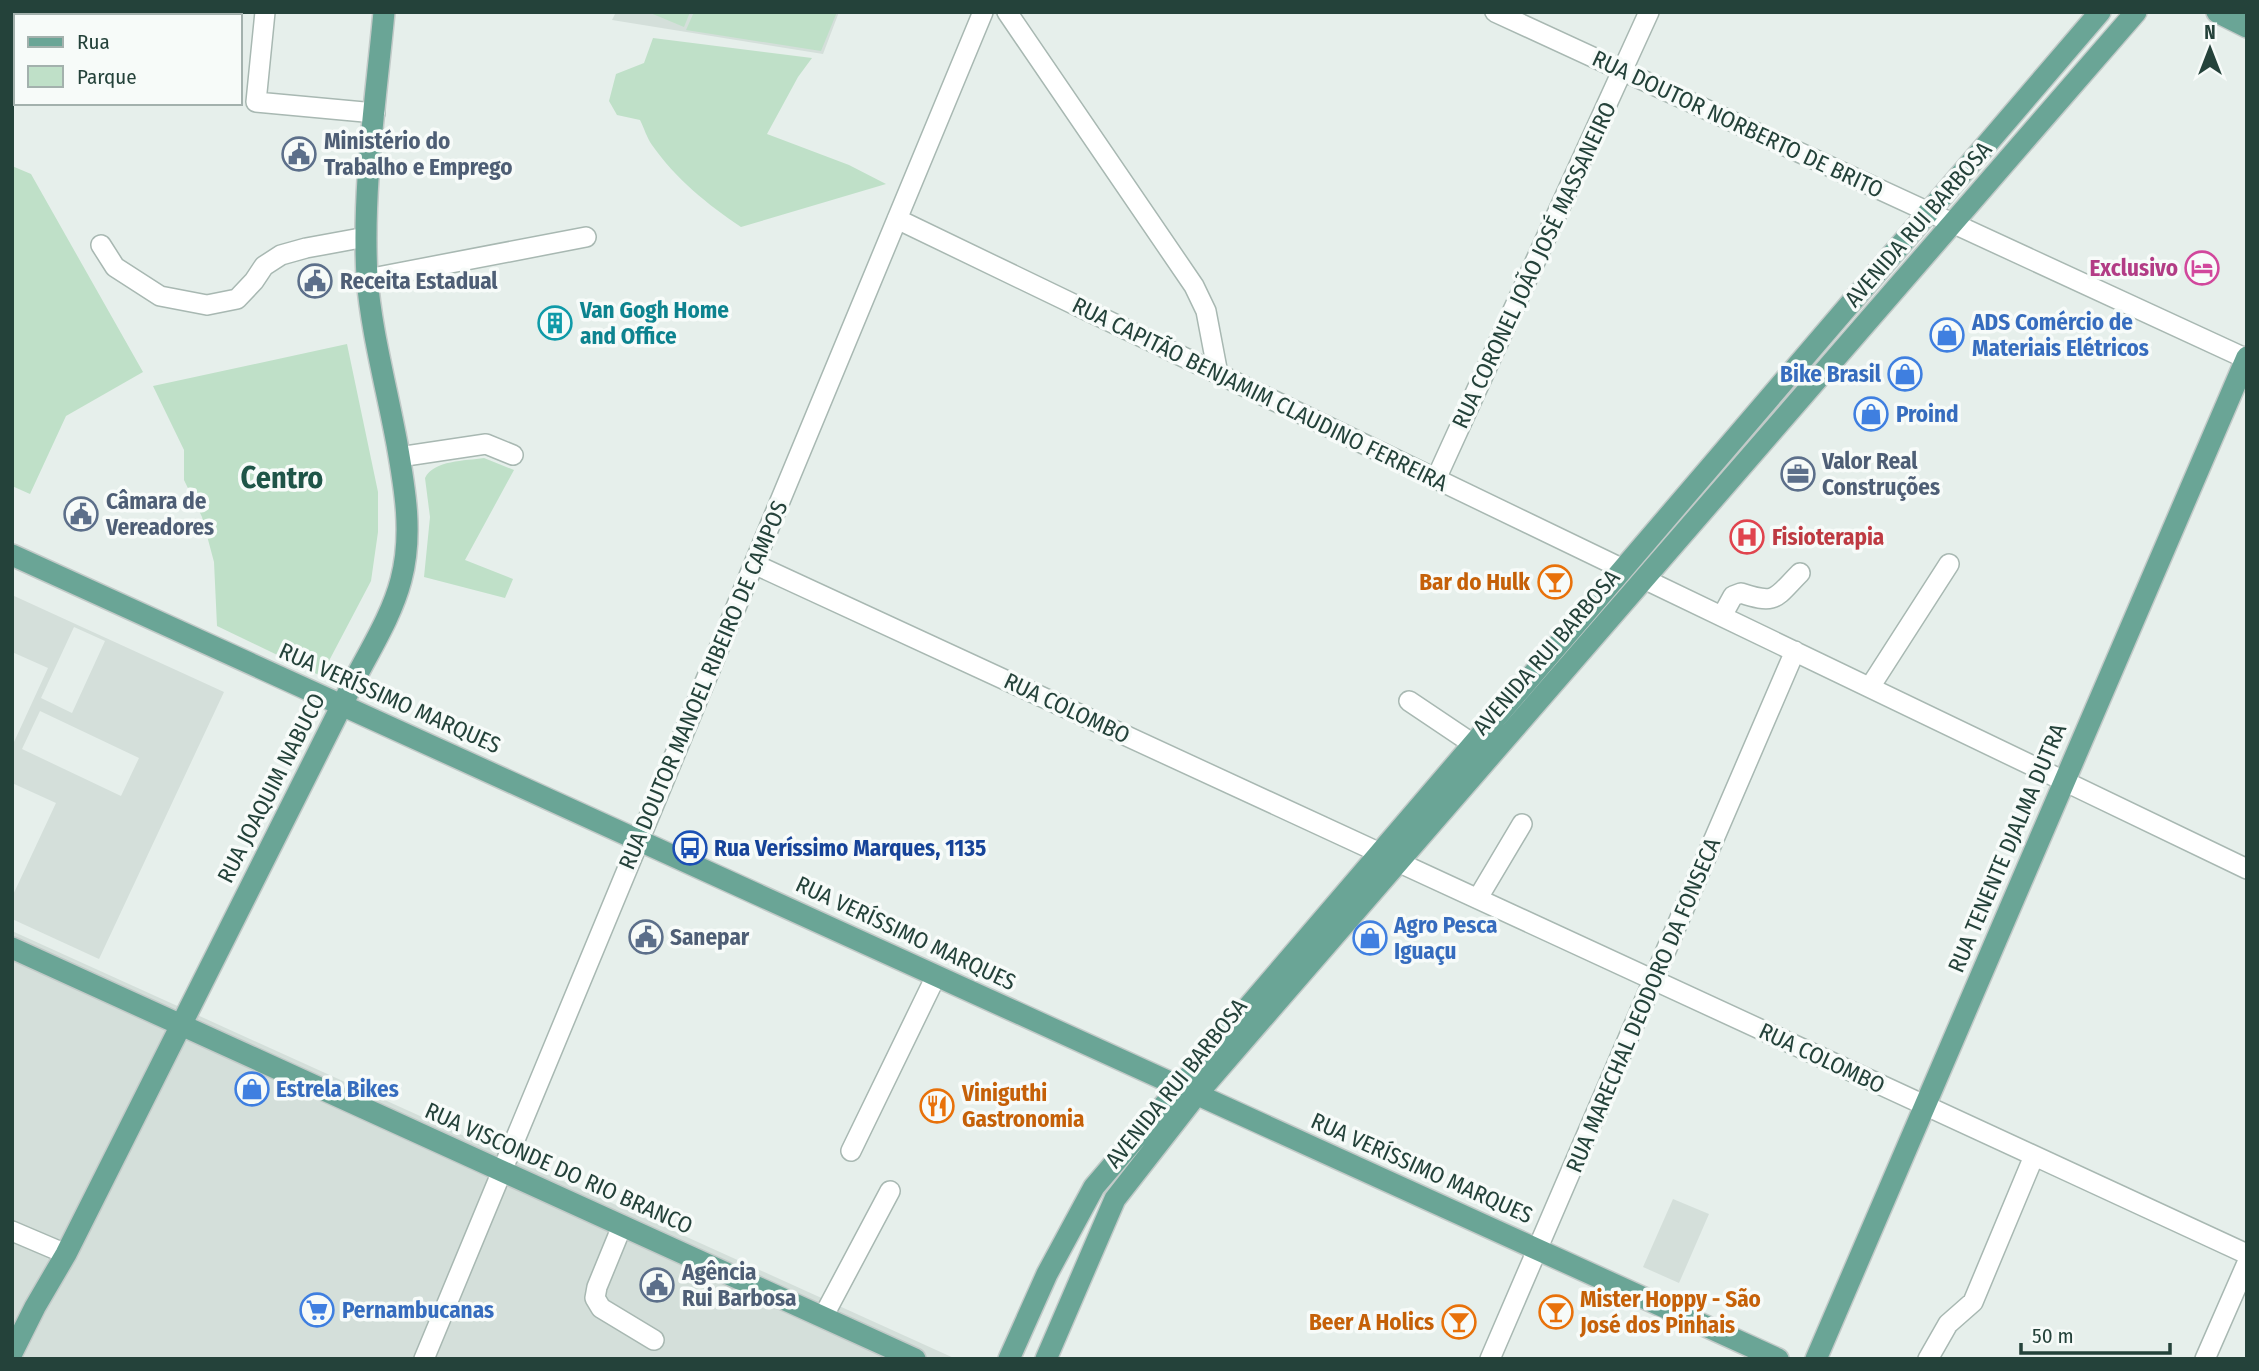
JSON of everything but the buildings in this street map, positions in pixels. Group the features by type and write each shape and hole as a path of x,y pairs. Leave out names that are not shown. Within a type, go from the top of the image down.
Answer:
{"main road":[{"name":"RUA JOAQUIM NABUCO","path":"16,1351 45,1287 66,1254 392,606 401,581 407,552 408,523 368,279 366,237 384,12"},
{"name":"AVENIDA RUI BARBOSA","path":"1389,857 1473,744 2100,12"},
{"name":"AVENIDA RUI BARBOSA","path":"1009,1359 1047,1274 1094,1187 1188,1090 1389,857 1644,579 2136,12"},
{"path":"2217,12 2247,27"},
{"name":"RUA TENENTE DJALMA DUTRA","path":"1816,1359 2247,358"},
{"name":"RUA VERÍSSIMO MARQUES","path":"12,555 1778,1359"},
{"name":"RUA VISCONDE DO RIO BRANCO","path":"12,948 915,1359"},
{"name":"AVENIDA RUI BARBOSA","path":"1046,1359 1115,1199 1188,1090"}],"street":[{"path":"265,12 256,102 375,113"},
{"name":"RUA DOUTOR MANOEL RIBEIRO DE CAMPOS","path":"424,1359 983,12"},
{"path":"1007,12 1195,286 1206,311 1218,374"},
{"name":"RUA DOUTOR NORBERTO DE BRITO","path":"1495,12 2247,358"},
{"name":"RUA CORONEL JOÃO JOSÉ MASSANEIRO","path":"1436,479 1649,12"},
{"name":"RUA CAPITÃO BENJAMIM CLAUDINO FERREIRA","path":"897,219 1623,569"},
{"path":"100,245 115,267 160,296 207,305 237,299 254,282 264,266 281,255 366,237"},
{"path":"368,279 586,237"},
{"path":"399,457 486,444 513,455"},
{"name":"RUA COLOMBO","path":"754,564 2247,1254"},
{"path":"1870,687 1949,564"},
{"path":"1722,616 1733,596 1741,593 1763,600 1774,599 1800,573"},
{"path":"1644,579 2247,869"},
{"name":"RUA MARECHAL DEODORO DA FONSECA","path":"1490,1359 1794,651"},
{"path":"1409,701 1473,744"},
{"path":"1478,898 1522,824"},
{"path":"852,1151 936,976"},
{"path":"1928,1359 1948,1324 1973,1303 2034,1156"},
{"path":"823,1317 890,1191"},
{"path":"622,1226 595,1298 601,1308 654,1340"},
{"path":"12,1231 66,1254"},
{"path":"2205,1359 2247,1263"}],"shaded area":[{"path":"616,12 839,12 823,54 612,20"},
{"path":"12,595 224,692 99,959 12,919 12,897 56,803 12,783 12,742 48,668 12,652","holes":["74,627 105,641 72,713 41,698","40,711 139,758 121,796 22,749"]},
{"path":"12,931 956,1359 12,1359"},
{"path":"1673,1199 1709,1214 1679,1283 1643,1267"}],"green space":[{"path":"648,12 690,12 684,27"},
{"path":"694,12 837,12 821,51 686,30"},
{"path":"653,38 812,58 798,77 767,134 849,165 886,184 741,227 704,200 671,169 650,142 640,120 617,115 609,101 616,74 644,63"},
{"path":"12,166 31,174 143,372 66,416 30,494 12,486"},
{"path":"347,344 378,492 378,532 371,581 321,676 217,626 214,562 202,517 184,480 184,450 153,386"},
{"path":"484,458 514,470 465,560 513,579 505,598 424,577 430,517 425,478 429,472 443,465"}],"place":[{"name":"Ministério do Trabalho e Emprego","path":"299,154"},
{"name":"Exclusivo","path":"2202,268"},
{"name":"Receita Estadual","path":"315,281"},
{"name":"Van Gogh Home and Office","path":"555,323"},
{"name":"ADS Comércio de Materiais Elétricos","path":"1947,335"},
{"name":"Bike Brasil","path":"1905,374"},
{"name":"Proind","path":"1871,414"},
{"name":"Valor Real Construções","path":"1798,474"},
{"name":"Câmara de Vereadores","path":"81,514"},
{"name":"Fisioterapia","path":"1747,537"},
{"name":"Bar do Hulk","path":"1555,582"},
{"name":"Rua Veríssimo Marques, 1135","path":"690,848"},
{"name":"Sanepar","path":"646,937"},
{"name":"Agro Pesca Iguaçu","path":"1370,938"},
{"name":"Estrela Bikes","path":"252,1089"},
{"name":"Viniguthi Gastronomia","path":"937,1106"},
{"name":"Agência Rui Barbosa","path":"657,1285"},
{"name":"Pernambucanas","path":"317,1310"},
{"name":"Mister Hoppy - São José dos Pinhais","path":"1556,1312"},
{"name":"Beer A Holics","path":"1459,1322"}],"district":[{"name":"Centro","path":"282,478"}]}
